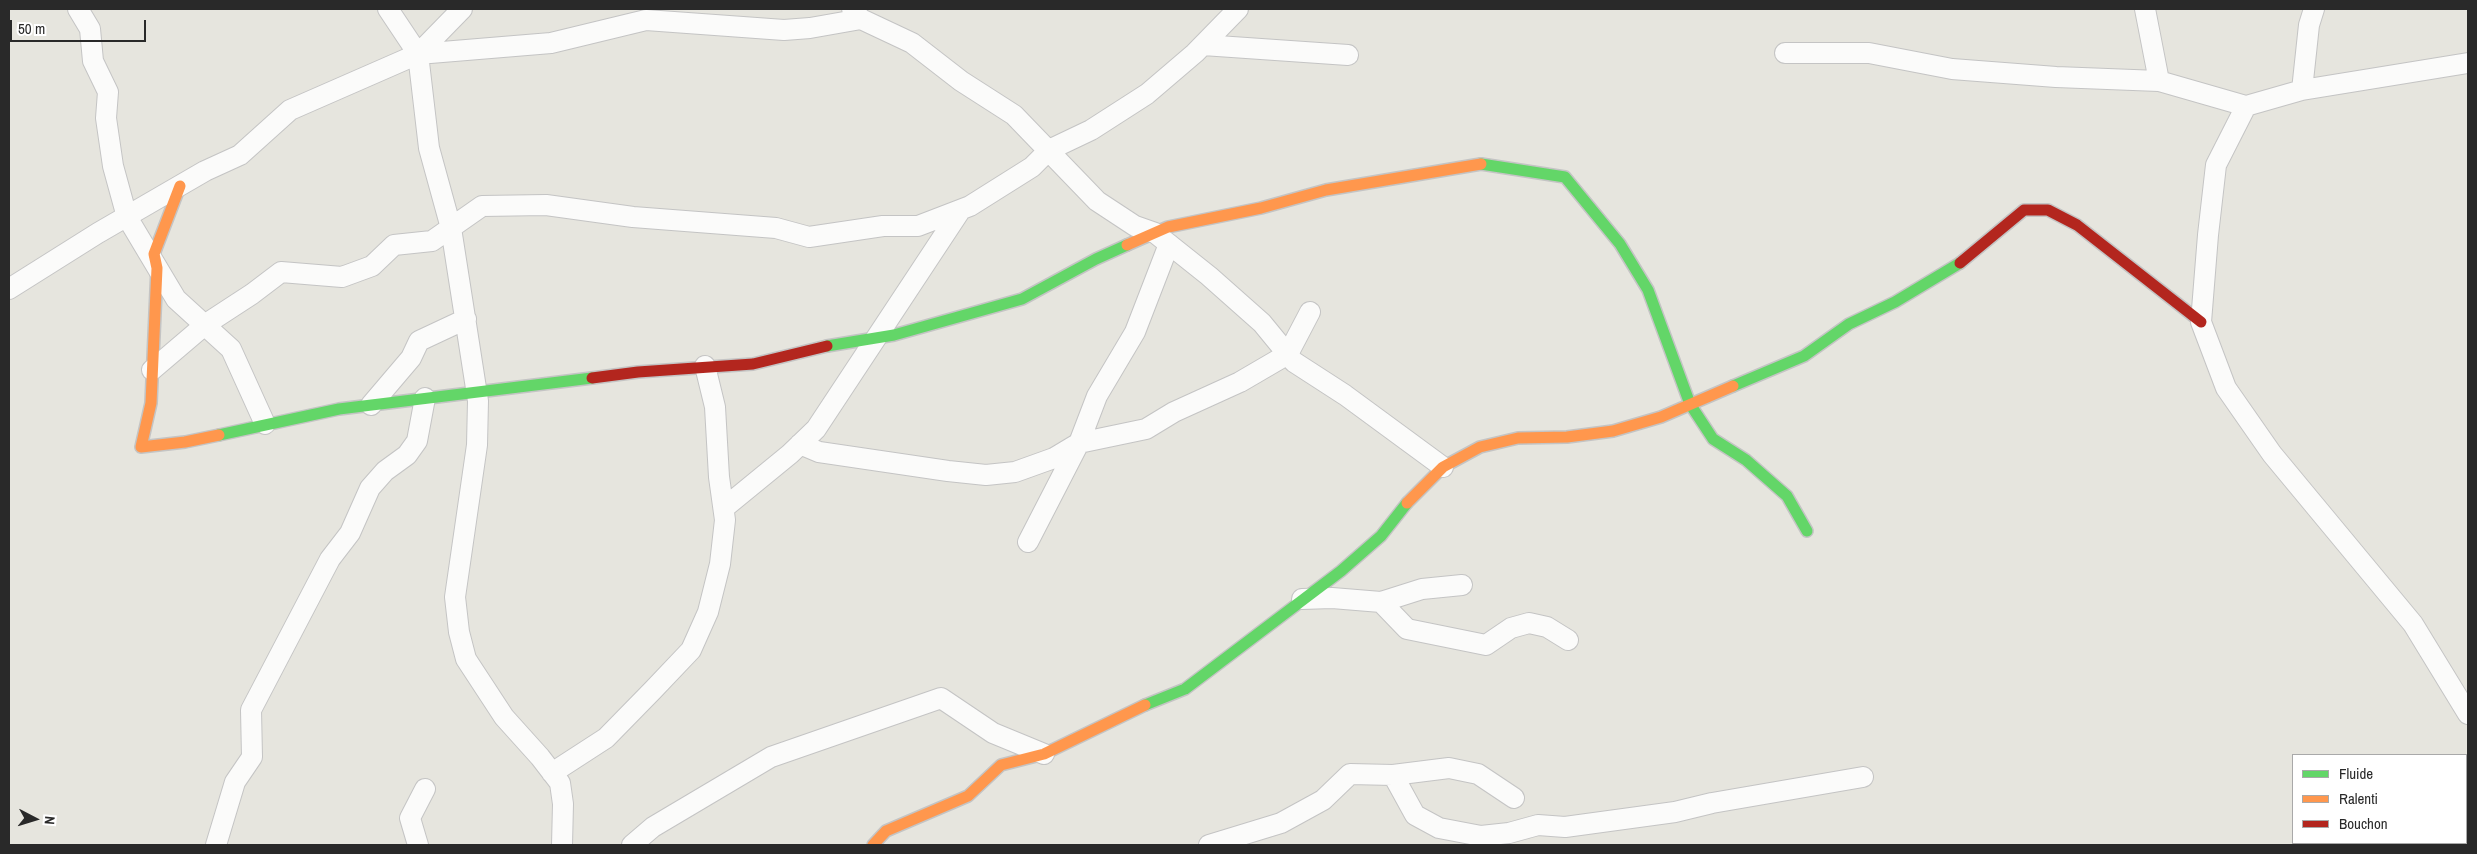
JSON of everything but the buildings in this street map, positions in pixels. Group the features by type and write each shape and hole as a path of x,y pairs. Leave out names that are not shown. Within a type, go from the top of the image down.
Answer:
{"street":[{"path":"78,9 90,29 93,61 108,92 106,118 113,166 127,216 176,299 206,324 231,350 265,424"},
{"path":"388,9 418,54 429,148 451,228 477,392 477,445 455,597 459,632 466,659 504,717 560,783 563,804 562,845"},
{"path":"418,54 462,9"},
{"path":"152,370 206,324 252,294 280,272 342,277 372,266 394,245 432,242 482,206 546,205 633,217 776,228 809,237 883,226 918,226 960,211 1032,167 1049,150 1091,130 1146,94 1203,45 1238,9"},
{"path":"2145,9 2159,81"},
{"path":"2302,90 2309,25 2314,9"},
{"path":"9,289 127,216 205,171 240,155 290,110 418,54 551,43 646,20 784,30 810,28 857,14 912,43 961,82 1014,115 1097,201 1135,226 1162,238 1262,323 1294,362 1345,394 1443,467"},
{"path":"1203,45 1348,55"},
{"path":"1784,53 1869,52 1952,69 2056,77 2159,81 2246,106 2302,90 2468,63"},
{"path":"2246,106 2216,165 2201,322 2226,388 2272,454 2413,624 2468,714"},
{"path":"1028,542 1079,443 1097,396 1135,332 1162,238 1168,227 1261,208 1326,190 1486,163 1566,177 1620,244 1648,290 1690,404 1713,439 1746,460 1787,496 1807,531"},
{"path":"180,186 154,254 157,268 151,403 141,447 185,442 340,409 630,373 705,366 753,364 941,323 1022,299 1096,259 1162,238"},
{"path":"873,845 886,831 968,796 1001,765 1044,754 1119,716 1185,689 1341,571 1381,536 1416,492 1443,467 1480,447 1518,438 1567,437 1613,431 1661,416 1804,356 1849,324 1895,302 1958,264 2024,210 2048,210 2077,225 2201,322"},
{"path":"724,508 816,429 960,211"},
{"path":"800,444 819,452 986,475 1014,472 1054,458 1079,443 1146,429 1174,412 1240,382 1288,354 1310,312"},
{"path":"371,405 411,358 419,341 466,319"},
{"path":"552,773 606,738 691,650 708,612 720,564 725,520 719,477 716,407 705,366"},
{"path":"216,845 235,782 252,757 251,710 330,559 350,533 370,488 386,471 406,455 416,441 425,398"},
{"path":"1302,599 1332,598 1380,602 1422,589 1462,585"},
{"path":"1380,602 1407,629 1431,635 1486,645 1512,628 1530,623 1547,626 1568,640"},
{"path":"632,845 653,827 771,757 941,698 993,733 1044,754"},
{"path":"1209,845 1281,824 1323,800 1350,774 1393,775 1449,768 1478,774 1514,798"},
{"path":"1393,775 1415,815 1439,828 1482,836 1509,833 1538,826 1566,827 1675,812 1712,803 1862,777"},
{"path":"418,845 410,818 425,789"}],"traffic: fast":[{"path":"1481,164 1565,177 1620,244 1648,290 1690,404 1713,439 1746,460 1787,496 1807,531"},
{"path":"827,346 894,335 1022,299 1096,259 1127,245"},
{"path":"1733,386 1804,356 1849,324 1895,302 1960,263"},
{"path":"219,435 339,409 592,378"},
{"path":"1145,705 1185,689 1341,571 1381,536 1407,503"}],"traffic: slow":[{"path":"1127,245 1168,227 1261,208 1326,190 1481,164"},
{"path":"180,186 154,254 157,268 151,403 141,447 185,442 219,435"},
{"path":"1407,503 1443,467 1480,447 1518,438 1567,437 1613,431 1661,417 1733,386"},
{"path":"873,845 886,831 968,796 1001,765 1044,754 1145,705"}],"traffic: jam":[{"path":"1960,263 2024,210 2048,210 2077,225 2201,322"},
{"path":"592,378 638,372 753,364 827,346"}]}
